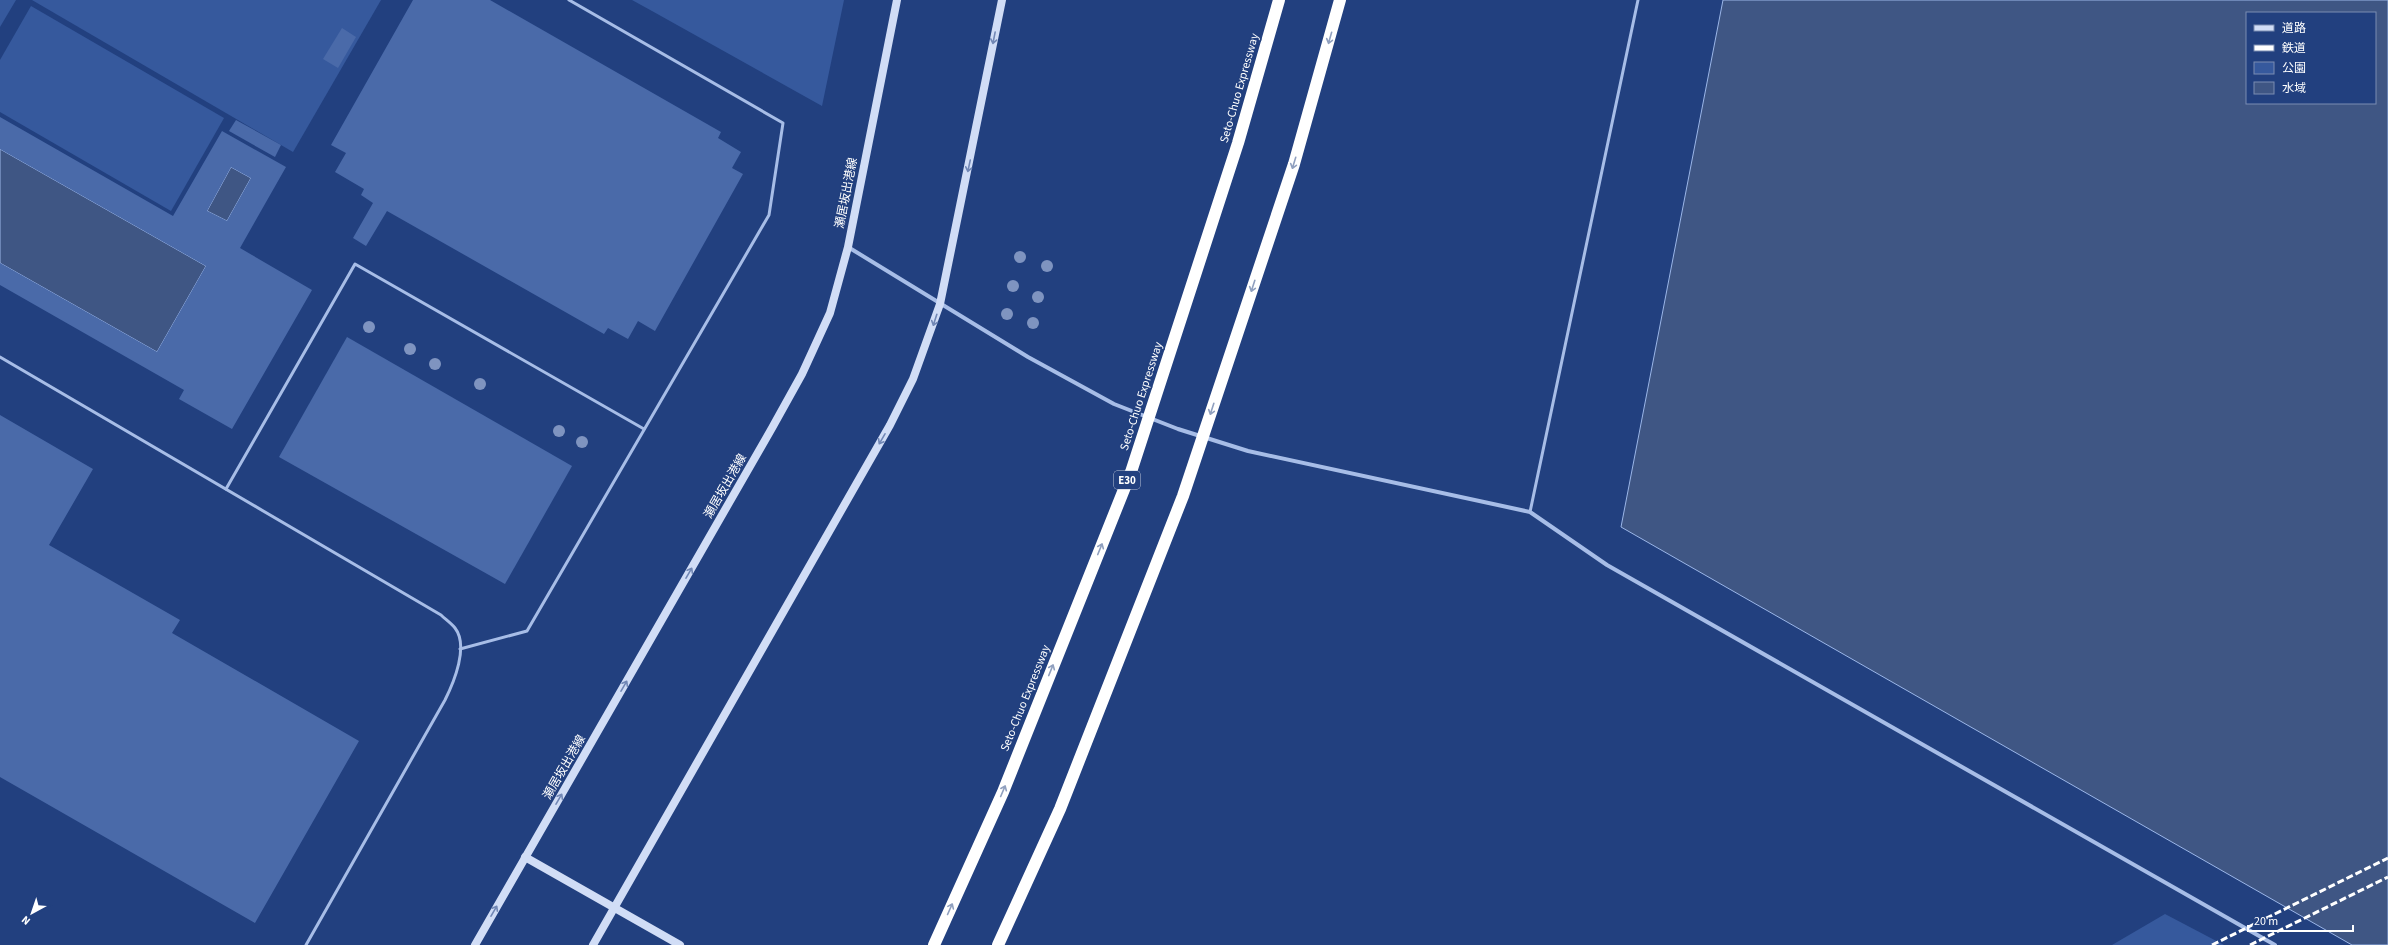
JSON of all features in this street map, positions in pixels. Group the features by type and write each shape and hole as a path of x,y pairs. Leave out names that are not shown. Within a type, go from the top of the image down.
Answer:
{"highway":[{"name":"Seto-Chuo Expressway","path":"934,945 1003,792 1130,472 1238,143 1279,0"},
{"path":"998,945 1060,810 1183,496 1294,164 1340,0"}],"main road":[{"name":"瀬居坂出港線","path":"475,945 802,374 830,313 848,247 897,0"},
{"path":"593,945 890,425 913,379 940,304 1002,0"},
{"path":"526,857 680,945"}],"street":[{"path":"848,247 1028,357 1114,404 1178,429 1248,451 1530,512 1607,565 2275,945"}],"lane":[{"path":"460,648 528,631 768,215 784,123 569,0"},
{"path":"1530,512 1638,0"},
{"path":"226,489 355,264 644,429"},
{"path":"0,358 441,615 456,629 460,648 458,672 445,700 306,945"}],"green space":[{"path":"0,0 16,0 0,27"},
{"path":"32,0 381,0 293,152"},
{"path":"632,0 844,0 822,106 652,11"},
{"path":"31,6 224,118 171,211 0,112 0,60"},
{"path":"2165,914 2224,945 2112,945"}],"water":[{"path":"1723,0 2388,0 2388,945 2352,945 1621,527"},
{"path":"0,149 206,266 157,352 0,263"},
{"path":"231,167 251,178 227,221 207,211"}],"building":[{"path":"413,0 490,0 721,132 718,138 741,152 732,168 743,174 655,331 638,321 628,339 608,328 604,334 387,211 366,246 353,238 373,203 361,195 364,189 335,172 346,153 331,145"},
{"path":"342,28 356,37 338,68 323,59"},
{"path":"0,117 173,216 222,131 286,167 240,248 312,290 232,429 179,399 184,390 0,285 0,263 157,352 206,266 0,149","holes":["231,167 251,178 227,221 207,211"]},
{"path":"236,120 281,145 275,157 229,131"},
{"path":"347,337 572,466 505,584 279,457"},
{"path":"0,415 93,469 49,545 180,620 172,633 359,741 255,923 0,777"}],"railway":[{"path":"2212,945 2388,858"},
{"path":"2250,945 2388,877"}]}
